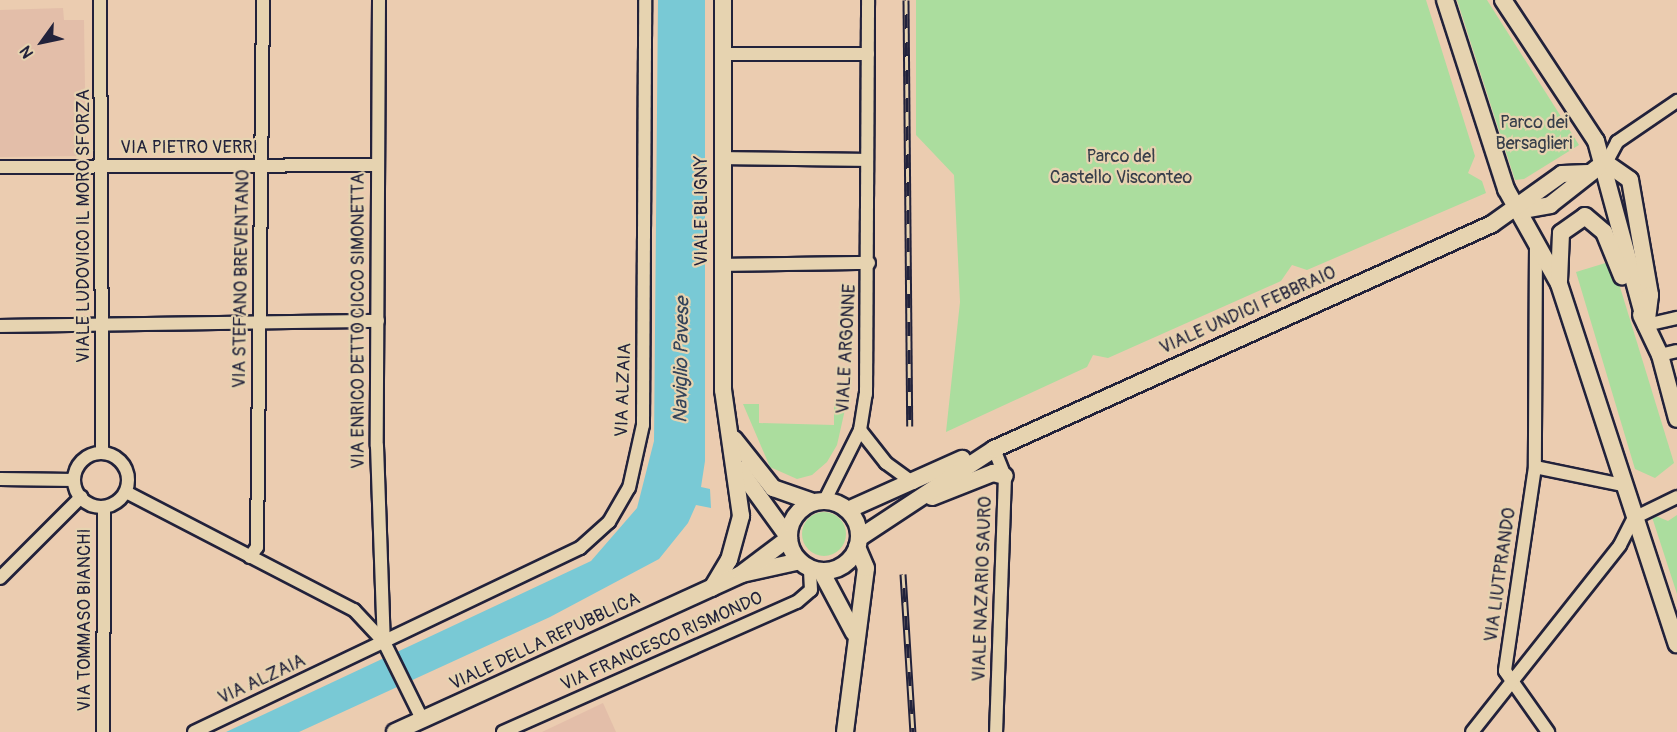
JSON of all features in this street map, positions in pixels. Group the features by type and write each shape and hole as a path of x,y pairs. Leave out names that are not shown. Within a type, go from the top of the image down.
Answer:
{"street":[{"name":"VIALE LUDOVICO IL MORO SFORZA","path":"100,0 105,325 102,452"},
{"name":"VIA STEFANO BREVENTANO","path":"250,557 257,547 263,0"},
{"name":"VIA ENRICO DETTO CICCO SIMONETTA","path":"379,0 379,576 387,647"},
{"name":"VIA ALZAIA","path":"194,732 387,647 580,548 609,522 629,488 644,425 645,0"},
{"name":"VIALE BLIGNY","path":"712,588 729,560 741,516 735,463 725,422 722,266 723,0"},
{"name":"VIALE ARGONNE","path":"819,501 860,430 866,394 869,263 868,0"},
{"path":"1445,0 1517,211 1559,284 1677,644"},
{"path":"1504,0 1606,163 1630,180 1650,295 1646,325"},
{"path":"723,54 868,54"},
{"path":"1517,211 1536,189 1562,174 1588,173 1606,163 1617,142 1677,101"},
{"path":"722,158 867,160"},
{"name":"VIA PIETRO VERRI","path":"0,167 378,165"},
{"name":"VIALE UNDICI FEBBRAIO","path":"858,543 915,491 979,451 994,449 1517,211"},
{"path":"1559,284 1561,233 1575,220 1591,218 1604,232 1660,355 1677,419"},
{"name":"VIA LIUTPRANDO","path":"1511,686 1505,671 1535,468 1536,243"},
{"name":"VIALE ARGONNE","path":"722,266 869,263"},
{"path":"1646,325 1677,318"},
{"path":"0,326 259,325 378,321"},
{"path":"1660,355 1677,351"},
{"name":"VIALE BLIGNY","path":"725,422 742,453 773,488 819,501"},
{"path":"860,430 886,463 915,491 993,473 1005,476"},
{"name":"VIALE NAZARIO SAURO","path":"994,449 1005,476 996,732"},
{"path":"102,452 115,456 127,469 126,492 104,508 81,497 74,480 84,459 102,452"},
{"name":"VIALE BLIGNY","path":"735,463 789,537"},
{"path":"1535,468 1623,485"},
{"path":"0,479 74,480"},
{"name":"VIALE UNDICI FEBBRAIO","path":"850,509 915,491"},
{"path":"126,492 354,610 387,647 422,719"},
{"path":"0,578 81,497"},
{"path":"1472,732 1511,686 1620,545 1634,518 1677,497"},
{"path":"741,574 789,537 795,516 819,501 850,509 866,568 855,635 845,732"},
{"name":"VIA TOMMASO BIANCHI","path":"104,508 104,732"},
{"path":"789,537 855,635"},
{"path":"741,574 842,566 858,543"},
{"name":"VIA FRANCESCO RISMONDO","path":"503,732 797,602 811,590 810,567"},
{"name":"VIALE DELLA REPUBBLICA","path":"395,732 741,574"},
{"path":"1511,686 1548,732"}],"shaded area":[{"path":"63,8 64,20 84,20 86,156 0,157 0,10"},
{"path":"603,703 616,732 542,732"}],"green space":[{"name":"Parco del Castello Visconteo","path":"916,0 1426,0 1475,156 1468,173 1482,181 1486,193 1307,270 1292,265 1281,281 1108,358 1093,355 1087,367 946,432 960,302 954,175 916,135"},
{"name":"Parco dei Bersaglieri","path":"1457,0 1487,0 1579,145 1524,179 1515,180"},
{"path":"1612,261 1674,463 1655,478 1635,469 1576,272"},
{"path":"743,404 759,404 759,423 834,425 834,405 846,405 837,445 827,462 812,475 797,479 770,467"},
{"path":"824,512 839,519 846,534 839,549 824,556 809,549 802,534 809,519"},
{"path":"1651,514 1668,521 1677,515 1677,594"}],"water":[{"name":"Naviglio Pavese","path":"658,0 705,0 705,461 701,487 710,489 711,508 696,505 688,523 659,559 550,617 299,732 226,732 591,561 637,508 654,441"}],"railway":[{"path":"906,0 910,426"},
{"path":"903,574 913,732"}]}
